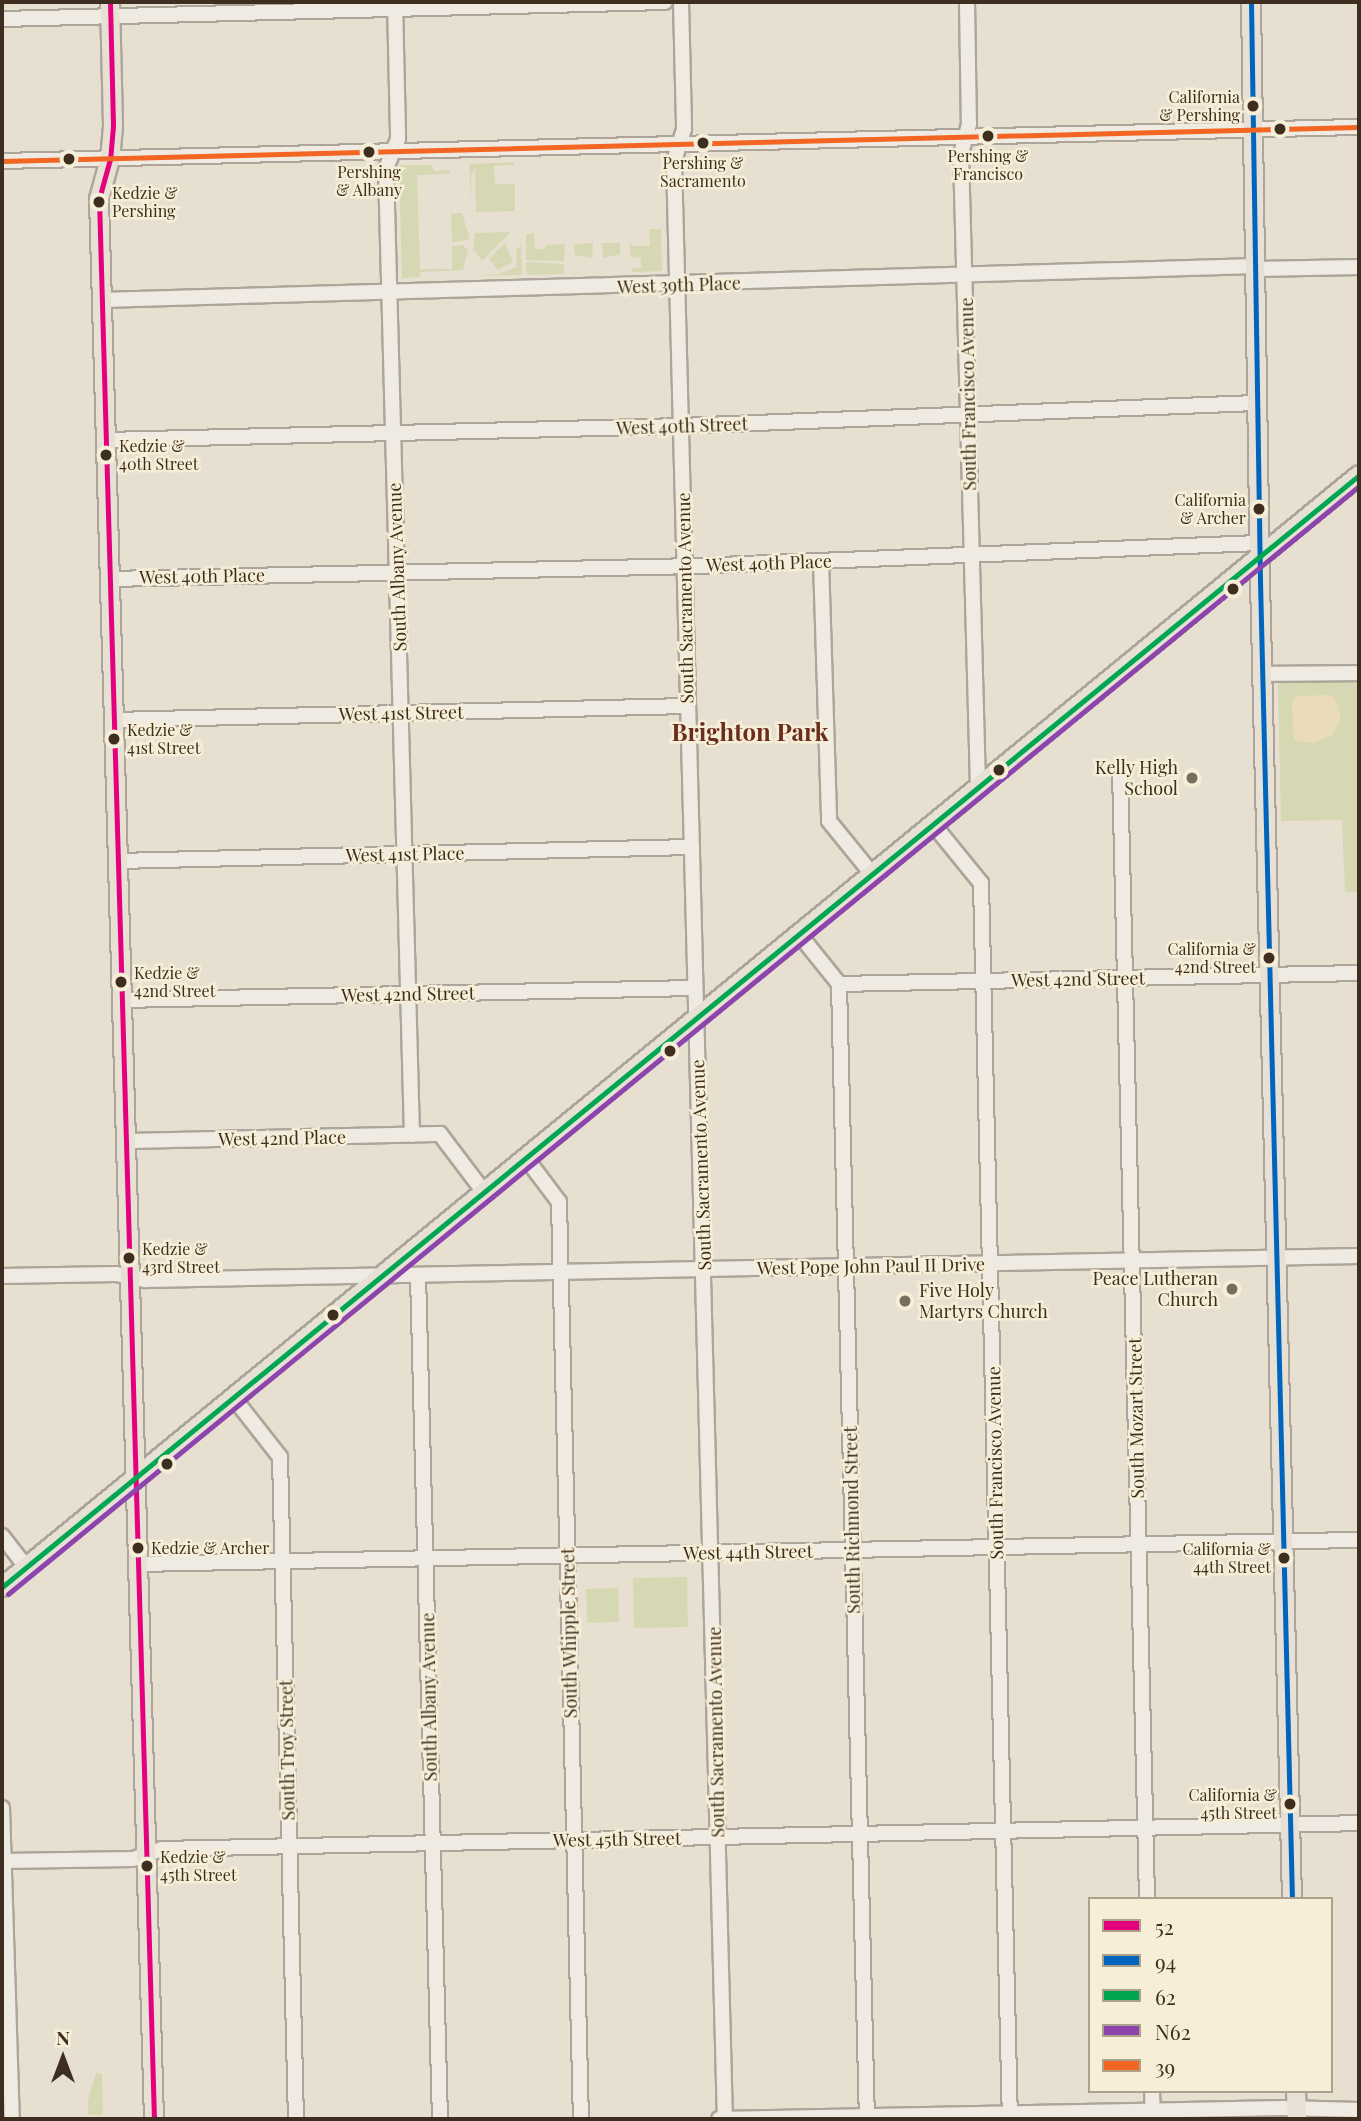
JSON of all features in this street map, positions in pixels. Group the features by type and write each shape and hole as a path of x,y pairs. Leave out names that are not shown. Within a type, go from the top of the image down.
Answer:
{"main road":[{"path":"1251,2 1260,550 1292,1897"},
{"path":"110,9 113,126 110,159 99,199 154,2119"},
{"path":"2,1587 978,788 1260,550 1359,475"}],"street":[{"path":"2,19 110,9 665,2"},
{"name":"South Sacramento Avenue","path":"681,2 684,129 674,161 712,1553 724,2119"},
{"name":"South Francisco Avenue","path":"967,2 969,124 961,153 978,788"},
{"name":"South Albany Avenue","path":"395,5 398,139 386,169 412,1135"},
{"path":"2,161 1359,127"},
{"name":"West 39th Place","path":"102,300 1359,267"},
{"name":"West 40th Street","path":"106,440 681,426 1257,403"},
{"name":"West 40th Place","path":"110,579 684,566 972,555 1260,550"},
{"path":"821,561 829,821 872,874"},
{"path":"1263,674 1359,673"},
{"name":"West 41st Street","path":"114,720 688,706"},
{"name":"South Mozart Street","path":"1121,770 1147,1897"},
{"name":"South Francisco Avenue","path":"933,824 981,883 1010,2116"},
{"name":"West 41st Place","path":"118,861 692,847"},
{"path":"799,934 839,984"},
{"name":"West 42nd Street","path":"839,984 1359,973"},
{"name":"South Richmond Street","path":"839,984 867,2118"},
{"name":"West 42nd Street","path":"121,1000 695,988"},
{"name":"West 42nd Place","path":"125,1141 440,1134 484,1192"},
{"name":"South Whipple Street","path":"526,1158 559,1202 581,2119"},
{"name":"West Pope John Paul II Drive","path":"2,1276 116,1274 145,1280 1359,1256"},
{"name":"South Albany Avenue","path":"418,1275 440,2119"},
{"name":"South Troy Street","path":"233,1397 280,1457 296,2119"},
{"path":"2,1536 26,1567"},
{"name":"West 44th Street","path":"137,1564 1359,1540"},
{"path":"2,1808 12,2119"},
{"name":"West 45th Street","path":"3,1861 133,1859 162,1849 1359,1823"},
{"path":"1152,2093 1153,2115"},
{"path":"719,2119 1153,2115 1297,2107 1359,2110"}],"green space":[{"path":"514,162 514,165 494,166 495,184 515,184 515,211 476,212 475,169 471,175 471,204 469,164"},
{"path":"399,165 432,165 434,171 449,170 450,174 417,175 420,269 452,269 452,246 463,245 468,251 463,270 421,272 420,277 402,278"},
{"path":"451,213 462,213 470,239 452,243"},
{"path":"649,229 661,229 662,271 632,272 632,268 641,268 641,258 631,257 629,242 634,246 650,246"},
{"path":"511,232 482,261 473,249 475,233"},
{"path":"534,233 535,249 546,249 546,245 565,244 564,261 526,260 526,234"},
{"path":"505,243 513,262 498,270 489,259"},
{"path":"593,243 592,258 575,255 574,244"},
{"path":"602,243 620,243 620,254 603,258"},
{"path":"521,245 522,275 476,276 499,274 517,267 516,250"},
{"path":"526,262 564,264 564,274 527,275"},
{"path":"1359,681 1359,892 1345,892 1342,820 1281,821 1278,683"},
{"path":"687,1577 688,1627 634,1628 633,1578"},
{"path":"618,1588 619,1622 587,1623 586,1589"},
{"path":"96,2073 102,2074 103,2115 88,2115 88,2100"}],"sand":[{"path":"1331,695 1336,700 1341,718 1332,735 1313,743 1294,740 1292,702 1297,696"}],"transit line":[{"name":"52","path":"110,2 113,126 110,159 99,199 154,2119"},
{"name":"94","path":"1251,2 1260,581 1292,1897"},
{"name":"39","path":"2,161 1359,127"},
{"name":"62","path":"2,1587 1359,475"},
{"name":"N62","path":"8,1594 1359,486"}],"place":[{"name":"California & Pershing","path":"1253,106"},
{"name":"Pershing & Francisco","path":"988,136"},
{"name":"Pershing & Sacramento","path":"703,143"},
{"name":"Pershing & Albany","path":"369,152"},
{"name":"Kedzie & Pershing","path":"99,202"},
{"name":"Kedzie & 40th Street","path":"106,455"},
{"name":"California & Archer","path":"1259,509"},
{"name":"Kedzie & 41st Street","path":"114,739"},
{"name":"Kelly High School","path":"1192,778"},
{"name":"California & 42nd Street","path":"1269,958"},
{"name":"Kedzie & 42nd Street","path":"121,982"},
{"name":"Kedzie & 43rd Street","path":"129,1258"},
{"name":"Peace Lutheran Church","path":"1232,1289"},
{"name":"Five Holy Martyrs Church","path":"905,1301"},
{"name":"Kedzie & Archer","path":"138,1548"},
{"name":"California & 44th Street","path":"1284,1558"},
{"name":"California & 45th Street","path":"1290,1804"},
{"name":"Kedzie & 45th Street","path":"147,1866"}],"district":[{"name":"Brighton Park","path":"750,732"}]}
